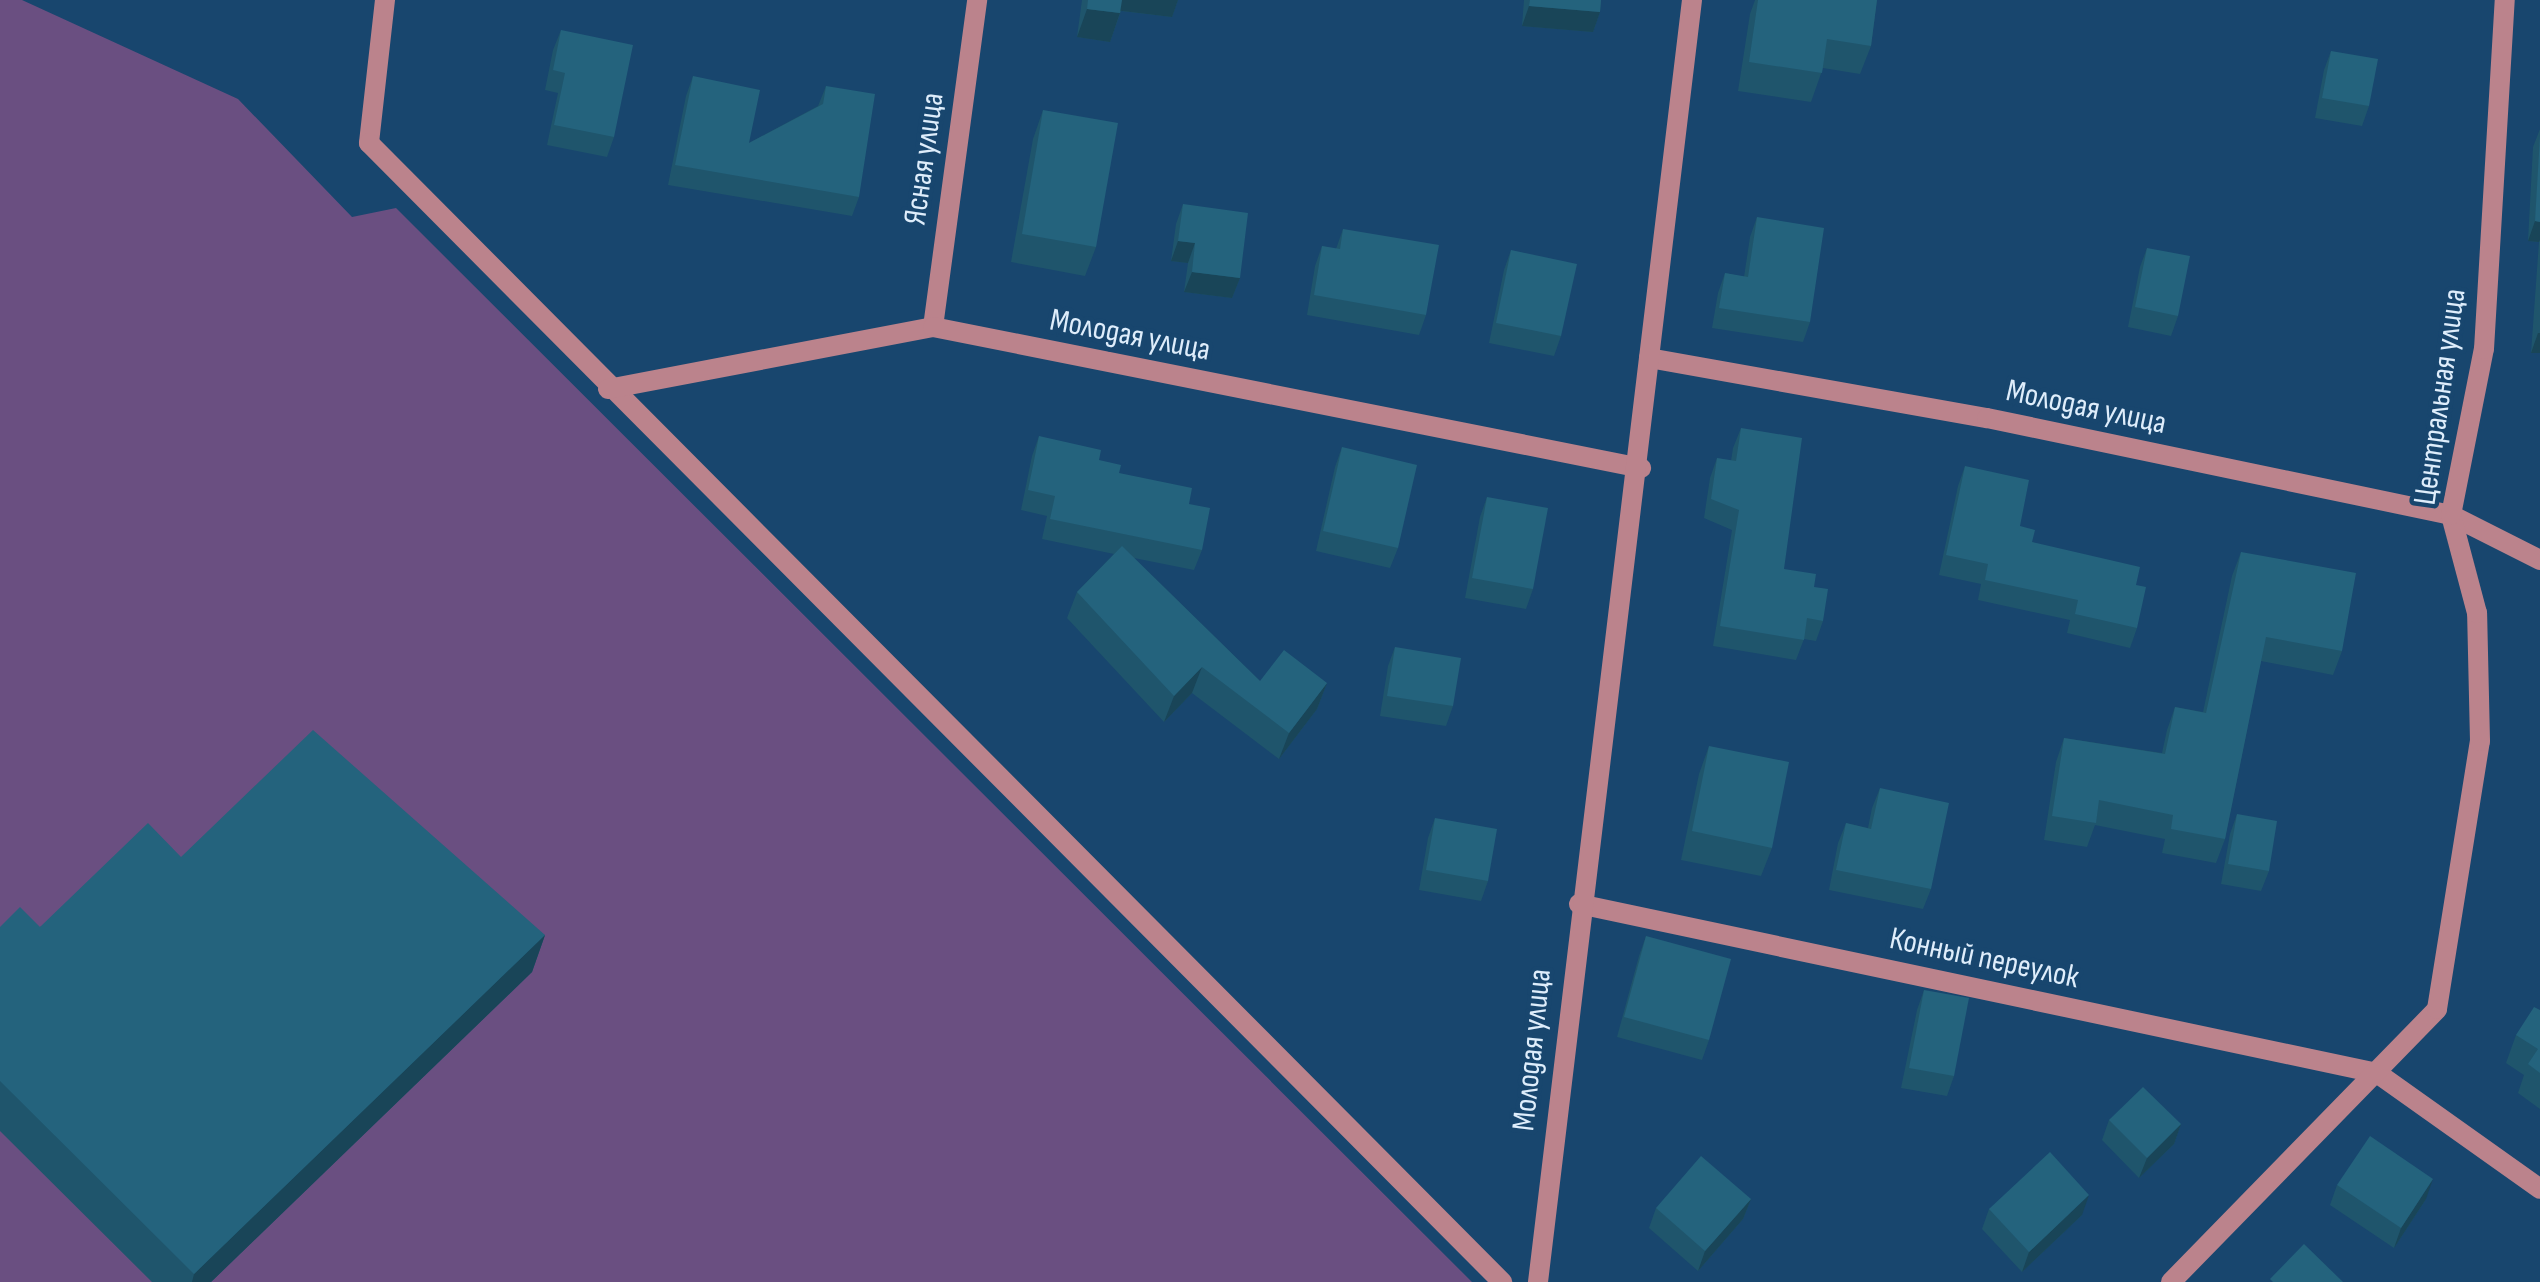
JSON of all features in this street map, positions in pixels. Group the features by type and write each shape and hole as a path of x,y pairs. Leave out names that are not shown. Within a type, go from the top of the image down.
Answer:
{"street":[{"path":"386,0 368,143 608,389 1502,1282"},
{"name":"Ясная улица","path":"933,327 977,0"},
{"name":"Молодая улица","path":"1538,1282 1579,904 1641,468 1648,358 1692,0"},
{"name":"Центральная улица","path":"2171,1282 2436,1009 2480,741 2477,612 2451,515 2484,350 2505,0"},
{"name":"Молодая улица","path":"608,389 933,327 1641,468"},
{"name":"Молодая улица","path":"1648,358 1988,418 2451,515 2540,560"},
{"name":"Конный переулок","path":"1579,904 2377,1073"},
{"path":"2377,1073 2540,1190"}],"shaded area":[{"path":"0,0 22,0 238,99 352,217 396,208 1472,1282 0,1282"}],"building":[{"path":"1088,0 1122,0 1120,13 1087,9"},
{"path":"1530,0 1601,0 1600,12 1529,6"},
{"path":"1758,0 1877,0 1871,46 1827,39 1822,73 1749,62"},
{"path":"561,30 633,45 614,137 554,125 565,73 553,70"},
{"path":"2331,51 2378,59 2369,106 2322,98"},
{"path":"693,76 760,90 749,143 823,104 826,86 875,94 859,197 675,165"},
{"path":"1043,110 1118,123 1096,247 1022,234"},
{"path":"2540,136 2540,222 2535,221"},
{"path":"1183,204 1248,213 1240,278 1192,272 1195,243 1178,241"},
{"path":"1757,217 1824,228 1810,322 1719,308 1725,273 1748,277"},
{"path":"1343,229 1439,245 1426,315 1314,295 1322,246 1340,249"},
{"path":"2147,248 2190,256 2178,316 2135,307"},
{"path":"1511,250 1577,264 1561,336 1496,323"},
{"path":"1741,428 1802,438 1784,569 1816,574 1814,587 1828,589 1823,621 1807,618 1804,640 1720,626 1739,510 1711,499 1717,458 1736,461"},
{"path":"1039,436 1101,450 1099,460 1121,465 1119,473 1192,488 1189,504 1210,508 1202,550 1050,519 1055,496 1028,490"},
{"path":"1342,447 1417,465 1398,548 1323,531"},
{"path":"1965,466 2029,480 2020,526 2035,530 2032,542 2140,567 2136,585 2146,587 2137,628 2075,614 2078,600 1985,580 1988,564 1946,555"},
{"path":"1487,497 1548,508 1533,589 1472,578"},
{"path":"1122,546 1260,681 1284,650 1327,683 1289,733 1202,667 1174,696 1077,592"},
{"path":"2241,552 2356,573 2342,651 2266,637 2225,839 2171,829 2173,815 2099,800 2096,823 2052,816 2064,738 2165,754 2175,707 2206,713"},
{"path":"1395,647 1461,658 1453,706 1387,696"},
{"path":"313,730 545,935 194,1274 0,1081 0,927 20,907 40,927 148,823 181,857"},
{"path":"1709,746 1789,762 1772,848 1692,831"},
{"path":"1880,788 1949,803 1931,889 1836,870 1846,823 1871,829"},
{"path":"2237,814 2277,821 2269,871 2228,864"},
{"path":"1435,818 1497,829 1488,881 1426,870"},
{"path":"1646,936 1731,959 1709,1040 1624,1017"},
{"path":"1924,990 1969,998 1954,1076 1909,1068"},
{"path":"2534,1007 2540,1010 2540,1073 2528,1064 2538,1049 2516,1035"},
{"path":"2143,1087 2181,1124 2147,1158 2109,1120"},
{"path":"2370,1136 2433,1179 2401,1228 2337,1185"},
{"path":"2050,1152 2089,1195 2029,1252 1989,1209"},
{"path":"1701,1156 1751,1199 1705,1251 1656,1208"},
{"path":"2304,1244 2343,1282 2273,1282 2270,1279"}]}
